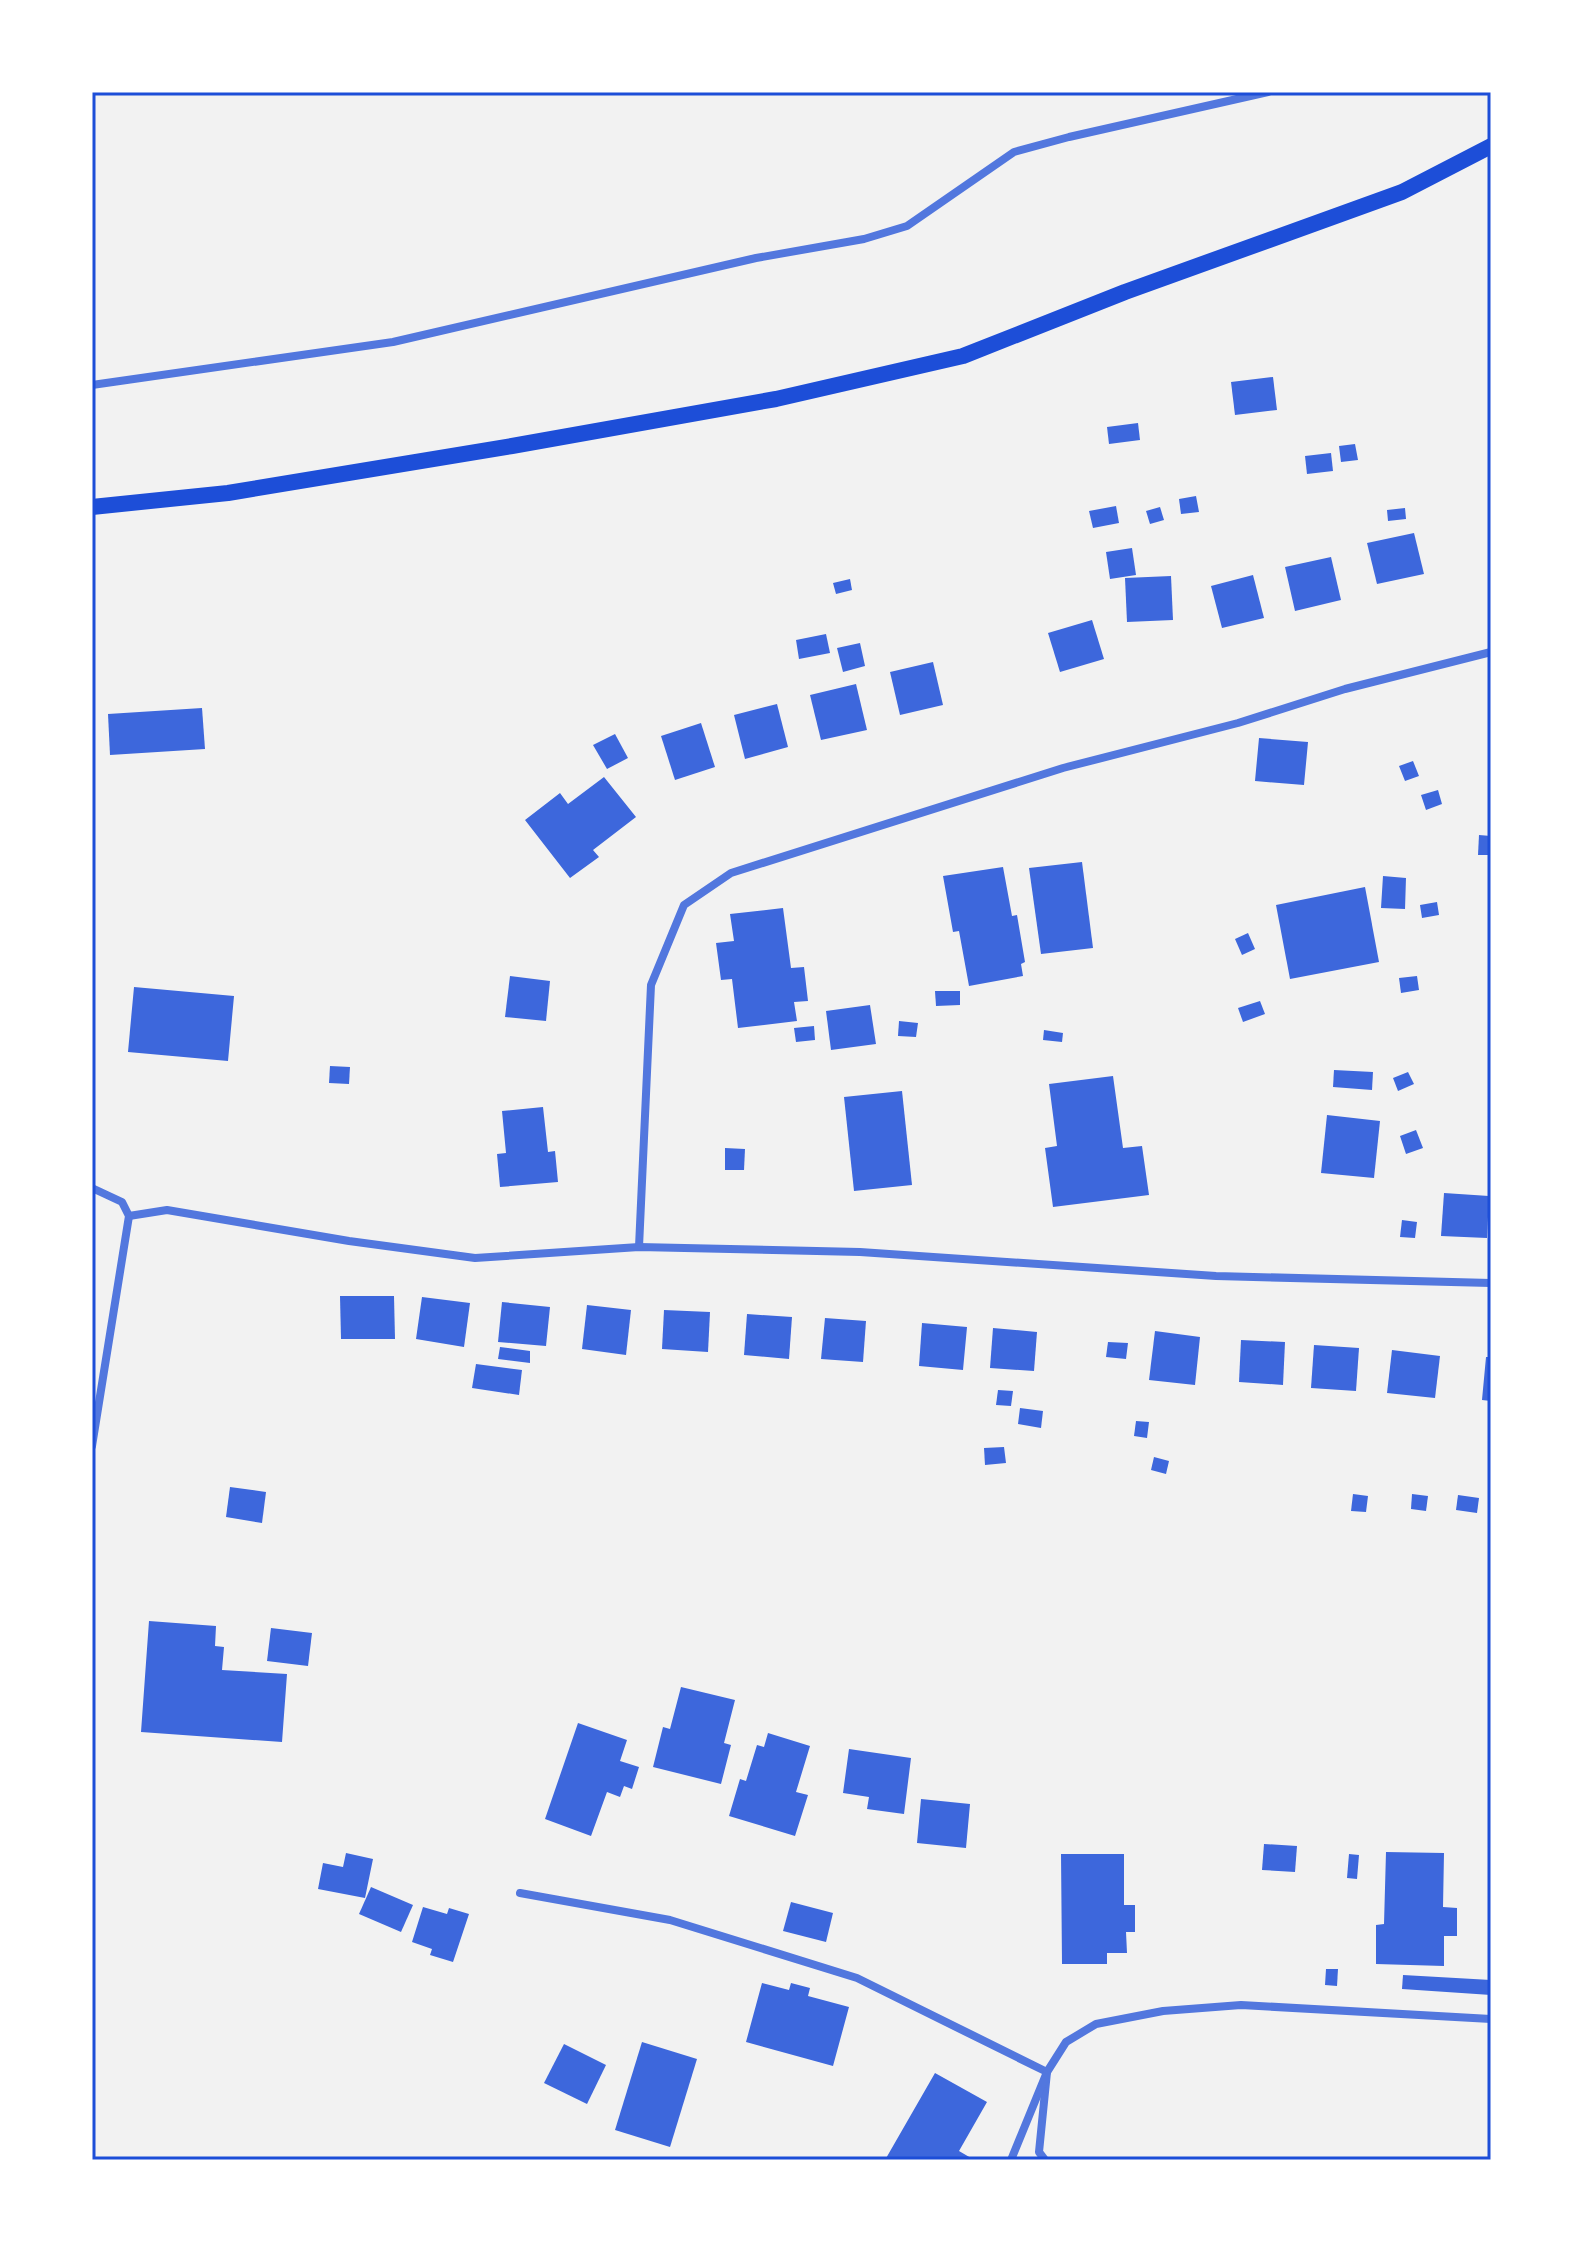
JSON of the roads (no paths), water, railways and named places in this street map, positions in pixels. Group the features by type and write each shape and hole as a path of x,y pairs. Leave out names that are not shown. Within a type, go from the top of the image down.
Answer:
{"main road":[{"path":"92,507 228,493 512,446 776,399 963,356 1125,292 1402,192 1491,146"}],"street":[{"path":"92,385 393,342 756,258 864,239 907,226 1014,152 1268,92"},
{"path":"639,1247 651,985 684,905 731,873 1063,768 1238,723 1345,689 1491,652"},
{"path":"92,1188 122,1202 129,1216 92,1446"},
{"path":"129,1216 167,1210 349,1241 475,1258 639,1247 860,1252 1216,1276 1491,1283"},
{"path":"520,1893 670,1920 857,1978 1047,2072"},
{"path":"1011,2160 1047,2072 1066,2042 1096,2024 1163,2011 1241,2005 1491,2019"},
{"path":"1045,2160 1039,2152 1047,2072"}]}
